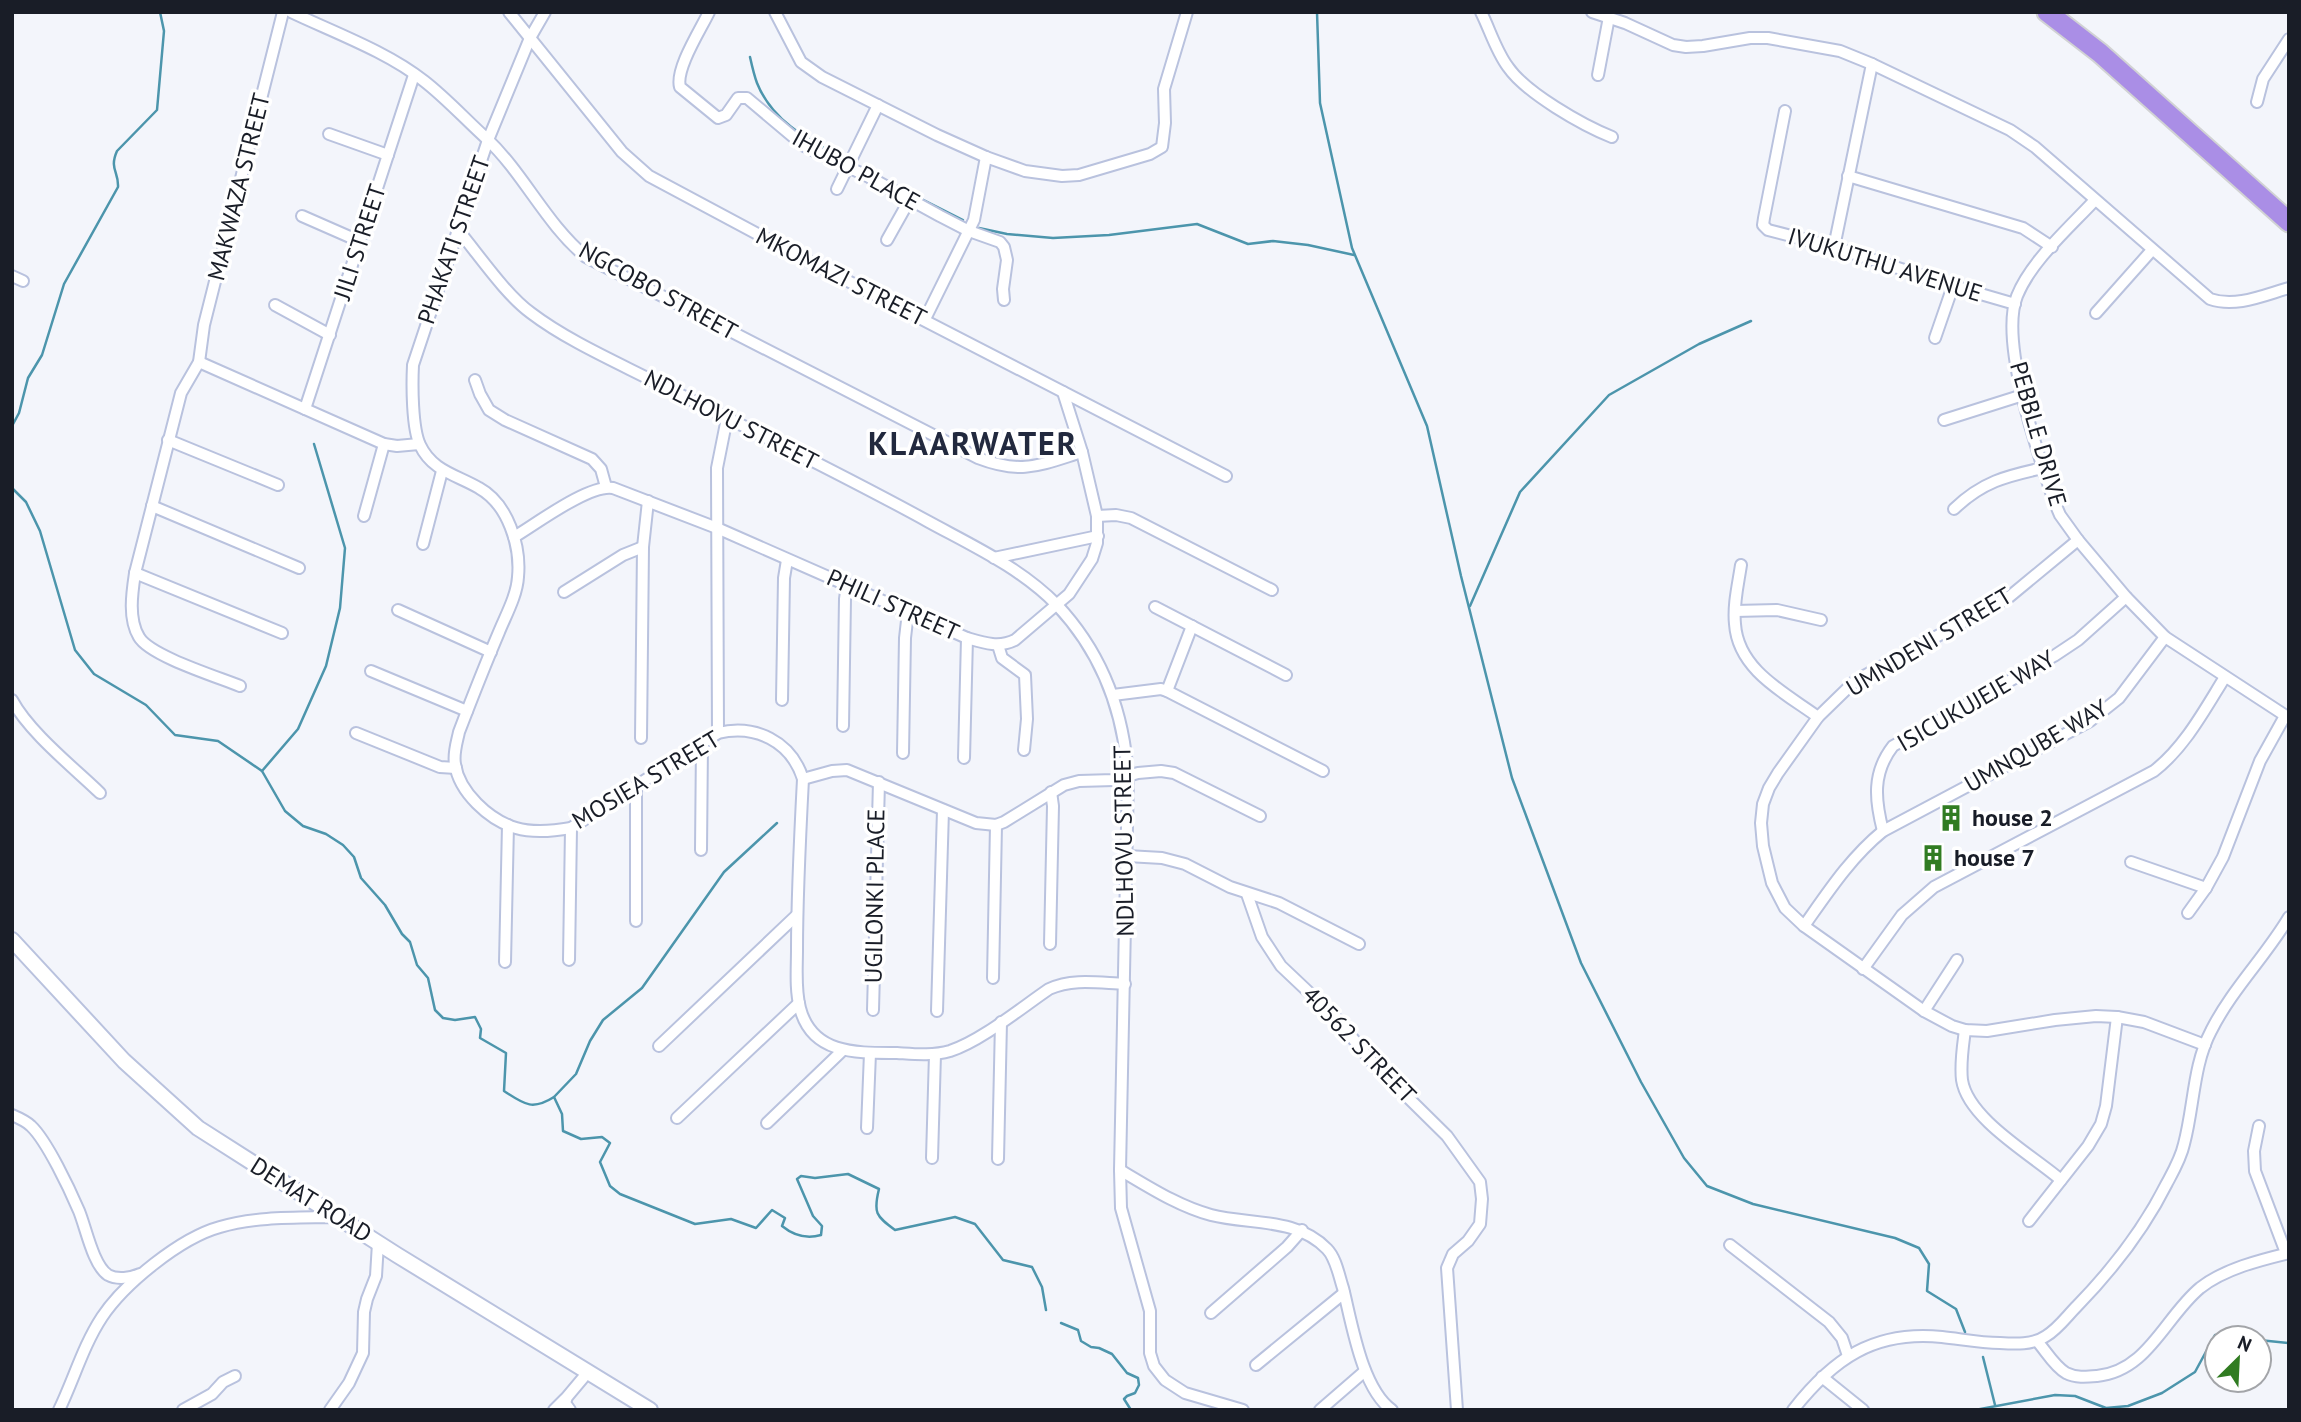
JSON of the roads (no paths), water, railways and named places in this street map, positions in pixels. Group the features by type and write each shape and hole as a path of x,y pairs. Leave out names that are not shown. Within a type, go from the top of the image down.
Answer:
{"highway":[{"path":"2047,12 2100,53 2289,222"}],"street":[{"name":"MAKWAZA STREET","path":"199,362 204,325 283,12"},
{"name":"NGCOBO STREET","path":"291,12 396,63 414,75 488,139 575,248 586,257 879,408 999,466 1027,468 1082,452"},
{"name":"MKOMAZI STREET","path":"509,12 622,152 649,176 1226,476"},
{"name":"PHAKATI STREET","path":"419,444 412,388 413,365 488,139 530,38 545,12"},
{"name":"IHUBO PLACE","path":"709,12 681,71 680,86 718,118 726,116 738,98 747,98 804,146 969,231 995,239 1004,247 1007,264 1004,300"},
{"path":"775,12 801,62 822,77 986,157 1026,171 1062,176 1079,175 1157,151 1164,142 1164,89 1187,12"},
{"path":"1481,12 1512,73 1584,126 1612,137"},
{"path":"1592,12 1673,45 1686,47 1768,38 1840,51 2010,130 2057,165 2152,250 2216,301 2244,301 2289,288"},
{"path":"1598,75 1609,17"},
{"path":"2257,102 2265,74 2289,40"},
{"path":"1834,247 1872,64"},
{"name":"JILI STREET","path":"305,409 414,75"},
{"path":"837,190 878,106"},
{"name":"IVUKUTHU AVENUE","path":"1785,111 1764,218 1763,225 1768,230 1834,247 2015,303"},
{"path":"329,134 388,155"},
{"path":"925,319 969,231 980,197 986,157"},
{"path":"1848,176 2023,228 2052,247"},
{"path":"887,240 910,200"},
{"name":"PEBBLE DRIVE","path":"2095,200 2052,247 2024,284 2015,303 2013,350 2043,468 2060,515 2126,597 2165,637 2287,717"},
{"path":"302,216 359,241"},
{"name":"NDLHOVU STREET","path":"458,230 529,312 574,339 903,508 1019,572 1057,605 1094,654 1113,695 1123,730 1128,777 1119,1170 1121,1208 1150,1311 1150,1353 1154,1366 1165,1380 1185,1393 1243,1410"},
{"path":"2096,313 2152,250"},
{"path":"1935,338 1953,286"},
{"path":"275,305 331,335"},
{"path":"240,686 163,655 140,640 132,615 135,573 168,440 181,393 199,362 384,444 419,444 442,471 480,488 491,497 499,506 514,537 519,558 516,588 459,732 455,752 456,768 440,767 356,733"},
{"path":"475,380 489,410 505,420 592,459 601,469 606,487 591,491 514,537"},
{"path":"1024,750 1027,719 1025,674 1002,658 998,645 1015,640 1069,594 1092,559 1098,536 1097,516 1082,452 1063,392"},
{"path":"1944,420 2023,395"},
{"path":"718,733 717,468 727,418"},
{"path":"168,440 278,485"},
{"path":"364,516 384,444"},
{"path":"1954,509 1969,494 1986,484 2043,468"},
{"path":"422,544 442,471"},
{"name":"PHILI STREET","path":"606,487 717,528 967,638 998,645"},
{"path":"641,738 643,547 648,501"},
{"path":"152,506 299,568"},
{"path":"1097,516 1116,515 1131,518 1272,590"},
{"path":"995,558 1098,536"},
{"name":"UMNDENI STREET","path":"2078,540 2009,597 1855,681 1818,718 1769,788 1763,804 1760,823 1772,883 1785,908 1804,926 1940,1021 1965,1030 1987,1031 2096,1016 2117,1017 2144,1022 2205,1045"},
{"path":"564,592 622,555 643,547"},
{"path":"782,700 784,578 787,560"},
{"path":"1741,565 1735,611 1738,642 1743,655 1754,668 1818,718"},
{"path":"135,573 282,633"},
{"path":"843,726 847,584"},
{"name":"ISICUKUJEJE WAY","path":"1883,831 1877,808 1877,781 1880,767 1893,746 2054,656 2078,640 2126,597"},
{"path":"1155,607 1286,675"},
{"path":"398,610 491,652"},
{"path":"1735,611 1777,610 1821,620"},
{"path":"903,753 908,612"},
{"path":"1167,691 1192,626"},
{"name":"UMNQUBE WAY","path":"1804,926 1858,853 1883,831 2090,721 2119,698 2165,637"},
{"path":"964,758 967,638"},
{"path":"371,671 467,711"},
{"path":"1863,969 1902,915 1934,887 2154,771 2183,742 2225,677"},
{"path":"1113,695 1161,689 1167,691 1323,771"},
{"path":"12,700 50,745 100,793"},
{"path":"2188,913 2224,857 2260,761 2287,717"},
{"name":"MOSIEA STREET","path":"456,768 467,792 482,808 508,825 538,831 570,828 718,733 731,730 747,730 775,740 799,765 803,779"},
{"path":"701,850 702,743"},
{"path":"1125,984 1077,981 1062,983 969,1042 951,1051 935,1054 842,1051 820,1040 804,1020 799,1003 797,915 803,779 841,769 976,823 996,825 1009,820 1064,785 1079,781 1114,780 1138,774 1168,772 1260,816"},
{"name":"UGILONKI PLACE","path":"873,1010 878,782"},
{"path":"635,787 636,921"},
{"path":"1050,944 1051,792"},
{"path":"937,1011 943,810"},
{"path":"505,962 508,825"},
{"path":"993,978 996,825"},
{"path":"569,960 570,828"},
{"path":"1127,856 1162,858 1185,864 1247,894 1279,903 1359,944"},
{"path":"2131,862 2206,888"},
{"name":"40562 STREET","path":"1247,894 1262,937 1281,966 1337,1019 1373,1062 1447,1136 1475,1174 1481,1191 1480,1224 1454,1254 1447,1268 1457,1410"},
{"path":"659,1046 797,915"},
{"path":"1793,1410 1822,1377 1848,1356 1882,1340 1909,1336 2015,1344 2037,1341 2053,1331 2130,1245 2157,1203 2184,1147 2205,1045 2211,1030 2289,916"},
{"name":"DEMAT ROAD","path":"12,940 124,1061 198,1128 649,1410"},
{"path":"1924,1011 1957,960"},
{"path":"677,1118 799,1003"},
{"path":"2029,1222 2088,1146 2105,1114 2117,1017"},
{"path":"998,1159 1001,1022"},
{"path":"1965,1030 1961,1062 1962,1082 1969,1099 1991,1125 2061,1180"},
{"path":"767,1123 842,1051"},
{"path":"867,1128 870,1053"},
{"path":"932,1158 935,1054"},
{"path":"12,1115 31,1126 40,1137 79,1211 86,1235 104,1271 111,1277 118,1278 135,1276 146,1271"},
{"path":"2037,1341 2066,1373 2081,1377 2107,1375 2132,1364 2146,1351 2201,1287 2231,1270 2288,1253 2256,1171 2254,1151 2259,1126"},
{"path":"1119,1170 1170,1199 1212,1215 1302,1230 1324,1246 1331,1254 1370,1384 1382,1403 1392,1410"},
{"path":"59,1410 75,1379 83,1351 101,1318 119,1294 187,1242 219,1227 277,1219 337,1217"},
{"path":"1210,1313 1287,1247 1302,1230"},
{"path":"330,1410 349,1383 363,1353 364,1312 366,1299 376,1276 378,1242"},
{"path":"1731,1245 1829,1322 1842,1338 1848,1356"},
{"path":"1256,1365 1344,1293"},
{"path":"1320,1410 1365,1371"},
{"path":"554,1410 568,1405 588,1372"},
{"path":"183,1410 212,1394 223,1382 235,1376"},
{"path":"1822,1377 1863,1410"}],"waterway":[{"path":"12,426 19,413 28,378 42,355 64,284 118,187 114,166 117,151 157,110 164,31 160,12"},
{"path":"1317,12 1320,103 1352,248 1427,426 1461,576 1512,778 1581,963 1641,1082 1684,1158 1707,1186 1753,1204 1895,1238 1919,1248 1929,1264 1927,1291 1956,1309 1965,1332"},
{"path":"750,57 764,97 783,120 820,146 846,160"},
{"path":"886,181 963,220"},
{"path":"979,228 1007,234 1053,238 1109,235 1197,224 1248,244 1273,241 1354,255"},
{"path":"1470,606 1520,492 1609,395 1699,344 1751,321"},
{"path":"262,771 298,729 326,666 340,608 345,548 314,444"},
{"path":"12,488 26,502 40,531 75,650 94,674 146,705 175,735 218,741 262,771 285,811 303,826 326,834 343,845 354,857 361,878 385,905 402,934 410,942 417,965 428,978 435,1010 443,1018 455,1020 475,1017 481,1029 480,1038 506,1053 504,1091 534,1105 554,1097 562,1114 563,1131 581,1139 602,1137 610,1143 600,1162 610,1186 620,1194 695,1224 731,1219 756,1228 772,1210 785,1218 782,1226 786,1229 811,1237 821,1235 822,1226 813,1216 797,1179 801,1176 815,1178 848,1174 879,1189 876,1209 880,1217 895,1230 955,1217 975,1224 1003,1260 1032,1267 1042,1287 1046,1310"},
{"path":"554,1097 576,1074 590,1041 603,1020 642,988 724,872 777,823"},
{"path":"2289,1061 2289,1094"},
{"path":"1061,1323 1078,1330 1081,1341 1112,1354 1127,1373 1138,1378 1139,1385 1135,1393 1124,1399 1131,1410"},
{"path":"2273,1341 2289,1343"},
{"path":"1983,1357 1995,1405"},
{"path":"1975,1410 2055,1395 2075,1396 2106,1408 2128,1406 2162,1393 2195,1372 2203,1357"}],"place":[{"name":"house 2","path":"1951,818"},
{"name":"house 7","path":"1933,858"}],"district":[{"name":"KLAARWATER","path":"973,444"}]}
